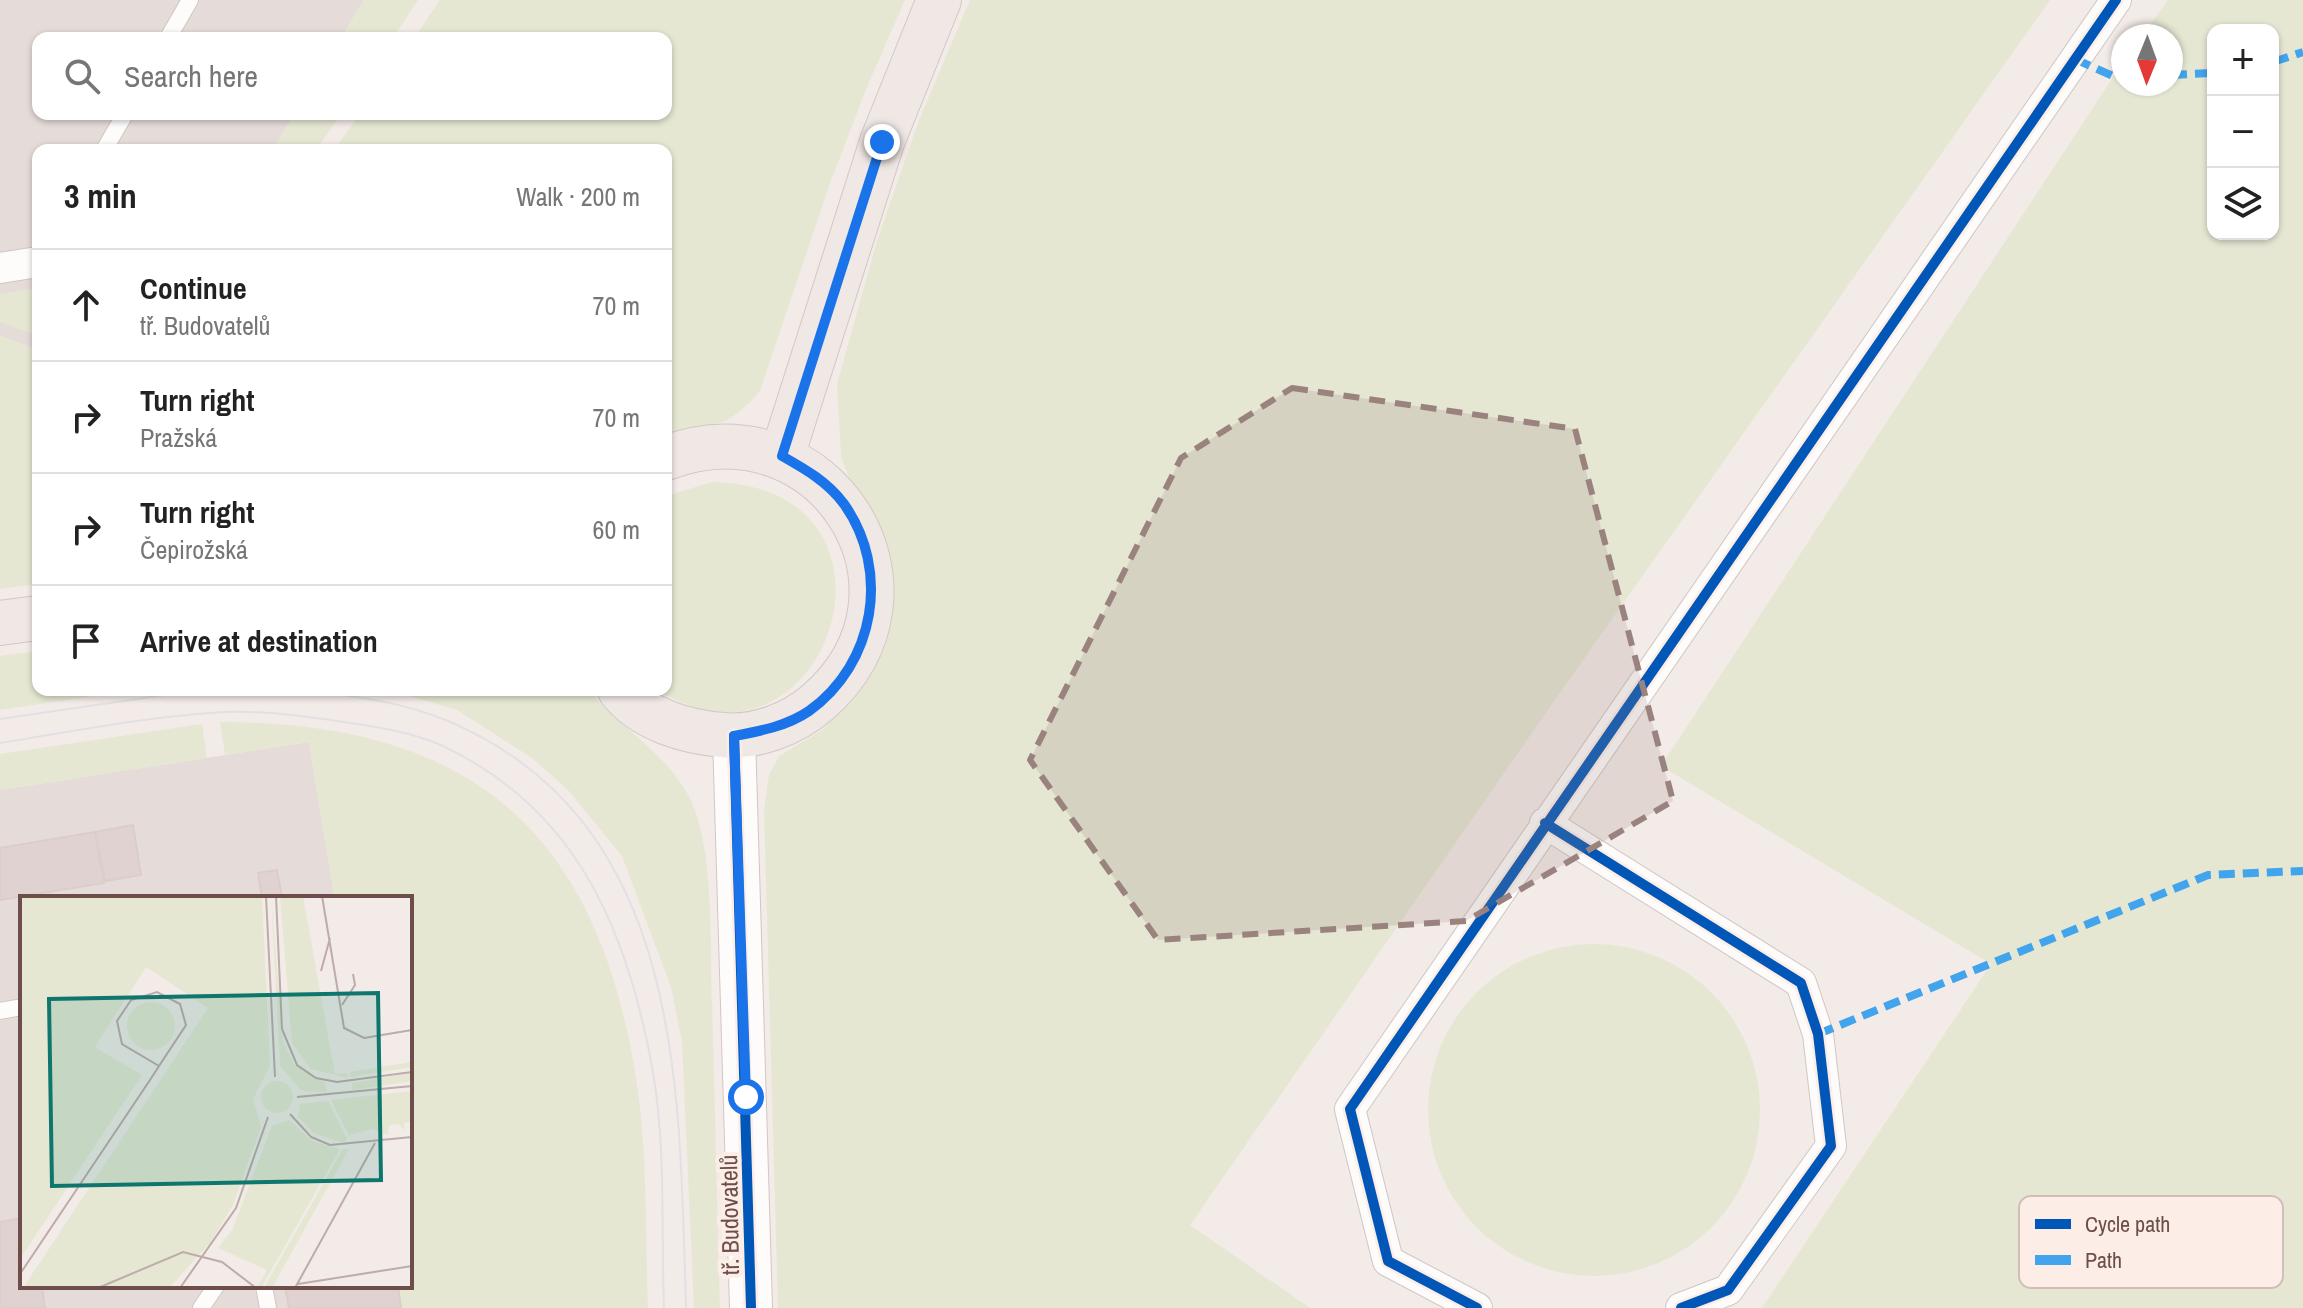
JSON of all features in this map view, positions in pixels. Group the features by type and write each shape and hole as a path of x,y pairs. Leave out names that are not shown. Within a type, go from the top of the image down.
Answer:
{"main road":[{"path":"782,456 882,142 939,0"},
{"path":"628,696 657,719 695,733 734,736 773,729 808,711 837,685 859,652 871,615 872,576 863,538 843,503 816,475 782,456 744,446 705,446 672,456"},
{"path":"0,623 32,619"}],"street":[{"path":"1477,1308 1388,1261 1350,1109 2116,0"},
{"path":"0,268 32,263"},
{"name":"tř. Budovatelů","path":"734,736 751,1308"},
{"path":"1545,823 1801,983 1818,1034 1831,1146 1728,1290 1681,1308"}],"lane":[{"path":"171,32 190,0"},
{"path":"108,144 122,120"},
{"path":"0,1011 20,1007"},
{"path":"201,1308 215,1288"},
{"path":"264,1288 268,1308"}],"highlighted area":[{"path":"1292,388 1575,429 1673,801 1466,921 1158,940 1030,760 1181,458"}],"shaded area":[{"path":"0,0 364,0 345,32 32,32 32,120 290,120 276,144 32,144 32,423 0,434"},
{"path":"309,742 335,896 20,896 20,1288 400,1288 403,1308 0,1308 0,790"}],"green space":[{"path":"364,0 418,0 397,32 345,32"},
{"path":"440,0 905,0 829,186 760,391 739,412 707,428 672,436 672,144 338,144 356,120 672,120 672,32 418,32"},
{"path":"970,0 2050,0 1559,694 1190,1225 1310,1308 778,1308 764,811 769,775 779,756 822,730 848,703 866,674 857,498 841,457 837,384 877,241 919,120"},
{"path":"2168,0 2303,0 2303,1308 1762,1308 1991,964 1661,766 2111,80 2111,96 2183,96 2183,24 2151,24"},
{"path":"290,120 337,120 320,144 276,144"},
{"path":"32,289 32,334 0,322 0,294"},
{"path":"0,335 32,348 32,585 0,589"},
{"path":"712,482 779,496 819,531 835,578 830,628 807,672 768,703 717,712 672,696 672,494"},
{"path":"32,652 32,696 93,696 0,710 0,656"},
{"path":"409,696 594,696 667,765 688,795 703,840 709,896 720,1308 694,1308 682,1042 671,987 622,856 568,790 532,758 457,710"},
{"path":"220,722 308,727 385,743 451,769 507,807 553,856 590,918 617,992 636,1078 644,1164 648,1308 401,1308 398,1288 412,1288 412,896 334,896 309,742 225,755"},
{"path":"202,724 207,758 0,790 0,754"},
{"path":"1594,944 1626,947 1658,956 1712,992 1748,1046 1757,1078 1760,1110 1757,1142 1748,1174 1712,1228 1658,1264 1626,1273 1594,1276 1562,1273 1530,1264 1476,1228 1440,1174 1431,1142 1428,1110 1431,1078 1440,1046 1476,992 1530,956 1562,947"}],"building":[{"path":"133,825 141,875 105,881 95,832"},
{"path":"95,832 104,883 0,900 0,848"},
{"path":"277,870 282,896 262,896 258,873"},
{"path":"20,1218 20,1288 42,1288 45,1308 0,1308 0,1222"},
{"path":"285,1288 398,1288 401,1308 289,1308"}],"tram line":[{"path":"0,719 158,696"},
{"path":"352,696 431,714 526,766 585,825 626,893 654,970 670,1053 679,1138 686,1308"},
{"path":"0,743 184,715 226,712 290,715 377,727 430,741 490,773 529,804 562,840 589,880 611,924 629,971 657,1101 664,1308"}],"marked path":[{"path":"2279,60 2303,52"},
{"path":"2075,59 2111,75"},
{"path":"2183,74 2207,73"},
{"path":"1818,1034 2208,875 2303,871"}],"cycle path":[{"path":"1477,1308 1388,1261 1350,1109 2116,0"},
{"path":"734,736 751,1308"},
{"path":"1545,823 1801,983 1818,1034 1831,1146 1728,1290 1681,1308"}],"route":[{"path":"746,1097 734,736 773,729 808,711 837,685 859,652 871,615 872,576 863,538 843,503 816,475 782,456 882,142"}]}
